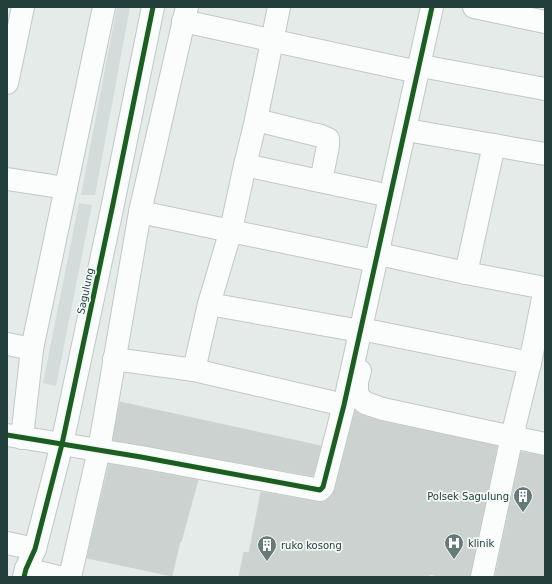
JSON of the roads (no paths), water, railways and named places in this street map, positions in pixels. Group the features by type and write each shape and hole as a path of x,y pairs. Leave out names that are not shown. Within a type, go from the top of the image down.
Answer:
{"street":[{"path":"7,83 23,7"},
{"path":"104,7 14,437 98,450 320,490 323,487 344,405 366,331"},
{"name":"Sagulung","path":"25,573 35,549 62,444 115,197 153,7"},
{"path":"194,370 209,304 231,230 256,120 279,7"},
{"path":"432,7 418,132 382,259 366,331 356,395 365,403 383,409 545,444"},
{"path":"382,259 390,196 442,7"},
{"path":"474,7 545,22"},
{"path":"70,577 98,450 140,212 185,14 272,39 425,70 545,89"},
{"path":"256,120 328,139 321,181"},
{"path":"418,132 545,154"},
{"path":"466,273 494,145"},
{"path":"245,165 390,196"},
{"path":"7,179 66,188"},
{"path":"140,212 382,259 545,288 530,363 512,436 482,577"},
{"path":"209,304 366,331 530,363"},
{"path":"7,344 32,350"},
{"path":"114,359 194,370 344,405"},
{"path":"7,543 35,549"},
{"path":"25,573 58,577"}],"place":[{"name":"Polsek Sagulung","path":"523,513"},
{"name":"klinik","path":"454,560"},
{"name":"ruko kosong","path":"267,562"}]}
